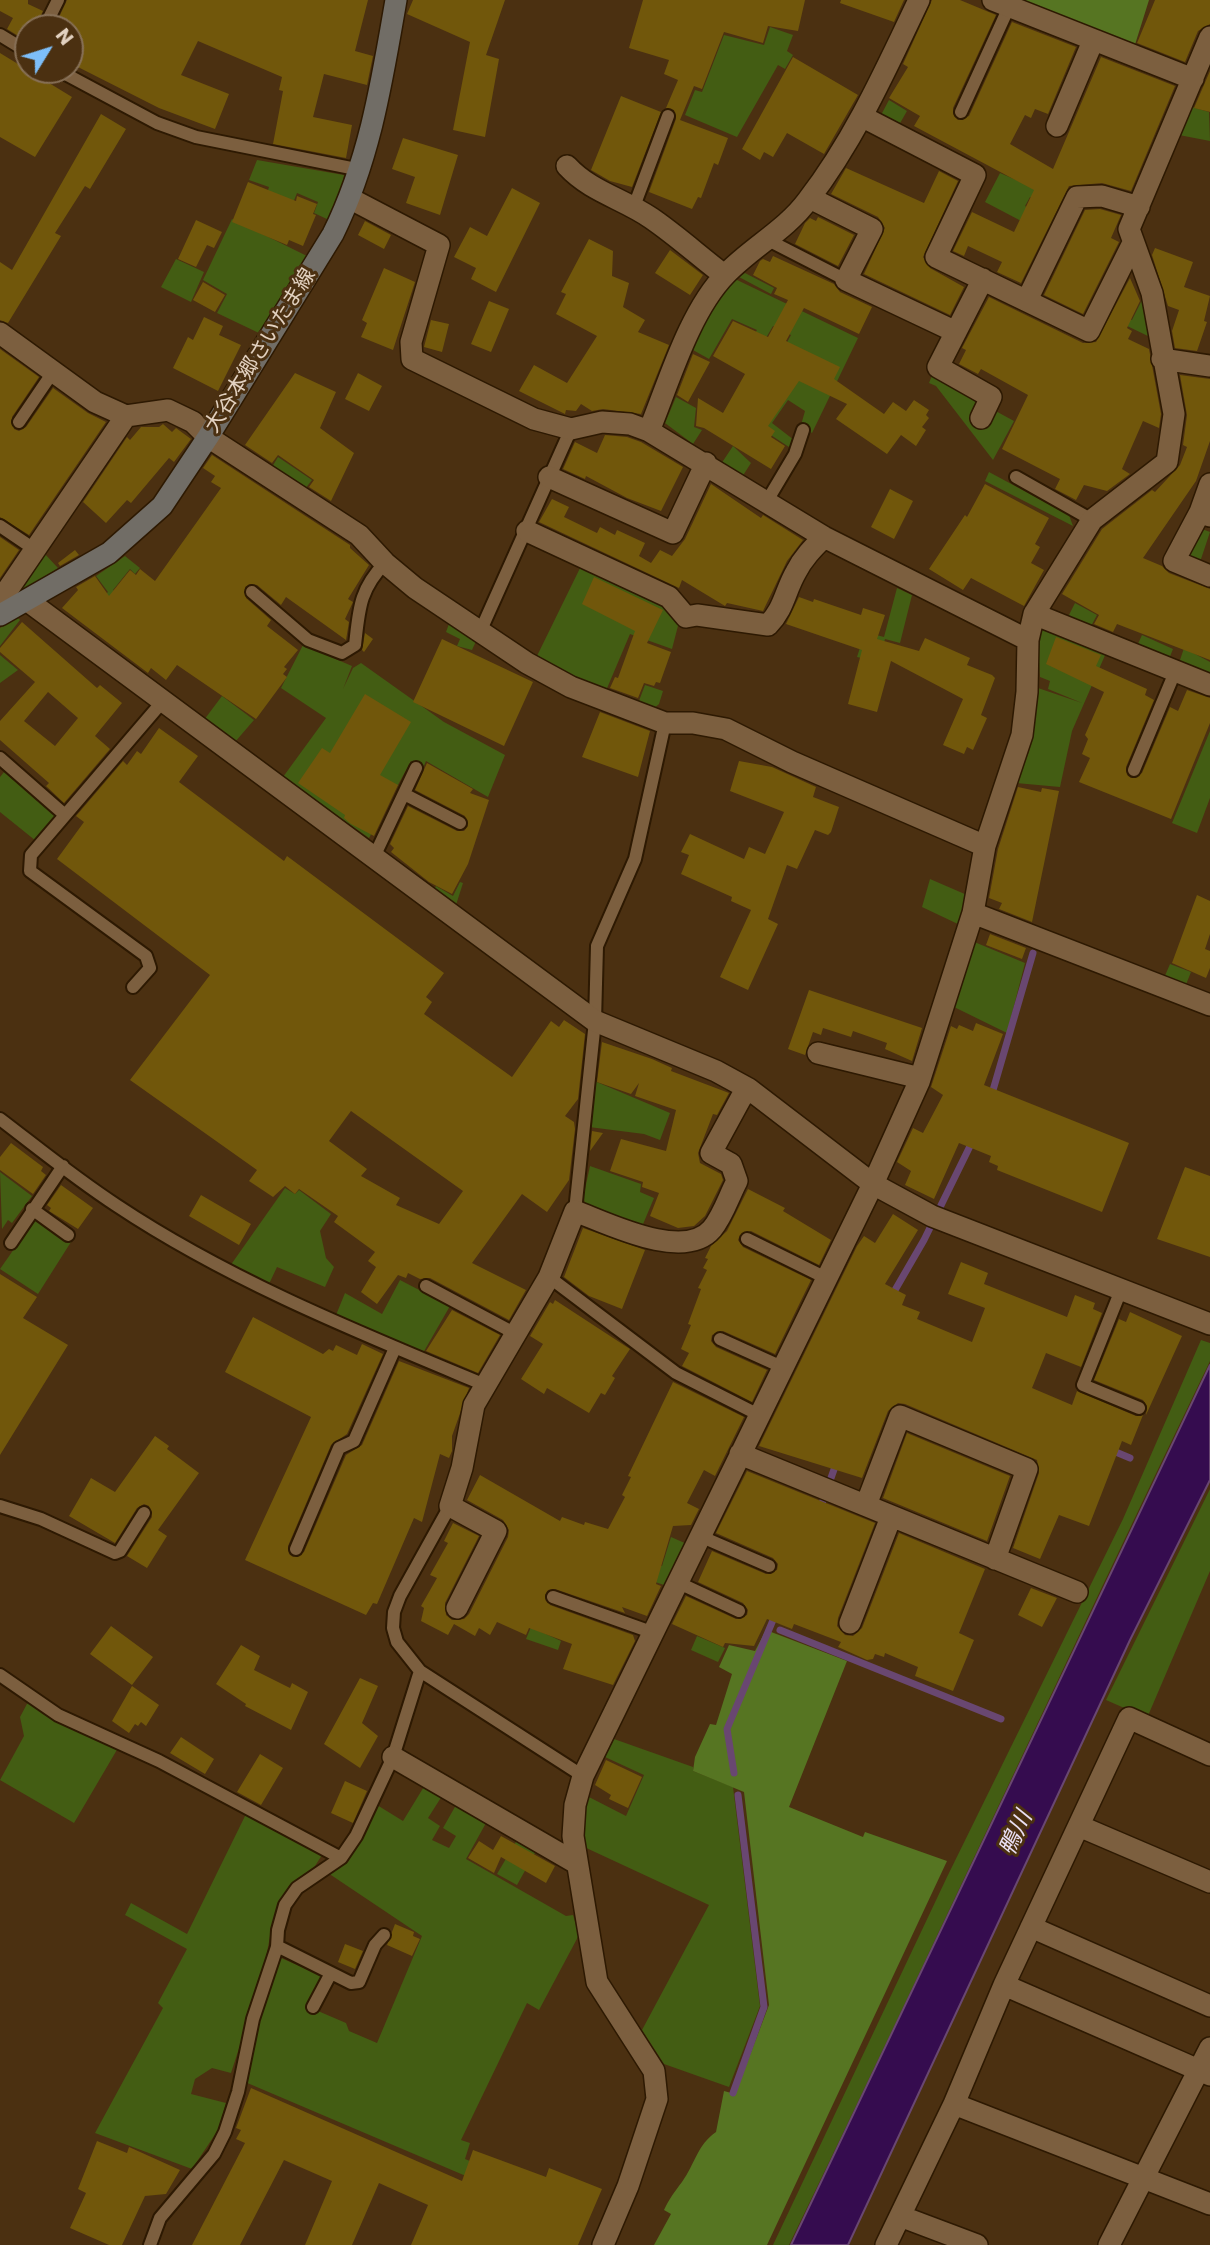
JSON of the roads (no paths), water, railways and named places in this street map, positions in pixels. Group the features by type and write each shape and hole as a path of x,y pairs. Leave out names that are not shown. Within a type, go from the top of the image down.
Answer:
{"main road":[{"name":"大谷本郷さいたま線","path":"0,615 88,567 129,537 162,506 208,437 326,246 351,199 375,121 396,0"}],"street":[{"path":"649,431 691,328 724,275 792,220 810,198 863,117 919,0"},
{"path":"1001,4 1193,79"},
{"path":"1056,126 1093,41"},
{"path":"603,2245 628,2186 657,2099 654,2071 597,1982 576,1863 573,1836 575,1805 583,1776 680,1583 782,1367 873,1184 920,1078 973,913 985,846 1022,734 1027,692 1028,640 1034,614 1092,520 1167,462 1174,414 1152,293 1129,229 1208,48"},
{"path":"863,117 975,175 936,257 1089,331 1133,243"},
{"path":"567,166 580,181 649,216 724,275"},
{"path":"1027,300 1077,197 1102,196 1139,207"},
{"path":"810,198 872,229 846,280 956,332"},
{"path":"351,199 439,245 411,341 412,359 534,419 571,429 601,422 630,424 649,431 706,463 824,537 1028,640"},
{"path":"981,418 991,397 938,367 984,279"},
{"path":"0,333 95,402 127,416 169,411 193,422 208,437 359,535 385,563 415,589 571,687 665,723 693,723 726,729 792,762 985,846"},
{"path":"1162,359 1209,362"},
{"path":"0,601 127,416"},
{"path":"550,477 673,533 706,463"},
{"path":"1210,484 1205,514 1174,561 1210,576"},
{"path":"527,531 668,597 686,617 697,615 768,625 781,612 794,575 804,558 824,537"},
{"path":"28,601 596,1021 716,1071 749,1089 873,1184 939,1219 1210,1324"},
{"path":"1034,614 1210,685"},
{"path":"973,913 1210,1005"},
{"path":"818,1053 920,1078"},
{"path":"457,1608 496,1531 450,1506 462,1468 474,1405 549,1277 575,1211 653,1241 693,1241 711,1230 737,1181 731,1164 711,1153 741,1098 749,1089"},
{"path":"866,1506 900,1416 1027,1469 995,1559"},
{"path":"740,1454 1077,1592"},
{"path":"850,1623 891,1517"},
{"path":"886,2245 954,2104 1004,1985 1129,1718 1210,1755"},
{"path":"393,1757 576,1863"},
{"path":"1079,1826 1210,1882"},
{"path":"1031,1927 1210,2006"},
{"path":"1004,1985 1204,2073"},
{"path":"1109,2245 1204,2073 1210,2048"},
{"path":"954,2104 1210,2204"},
{"path":"900,2216 977,2245"}],"lane":[{"path":"961,112 1001,4"},
{"path":"84,84 157,123 196,137 361,170"},
{"path":"633,209 668,116"},
{"path":"766,239 846,280"},
{"path":"19,422 53,372"},
{"path":"480,632 571,429"},
{"path":"767,502 795,454 803,430"},
{"path":"1017,477 1092,520"},
{"path":"0,526 34,549"},
{"path":"251,592 308,640 342,653 355,645 359,604 368,580 385,563"},
{"path":"1134,770 1175,672"},
{"path":"133,987 150,968 146,956 30,871 28,862 65,814 163,701"},
{"path":"575,1211 596,1021 597,946 635,859 665,723"},
{"path":"0,758 65,814"},
{"path":"374,857 416,768"},
{"path":"404,794 460,823"},
{"path":"0,1119 116,1205 223,1268 395,1348 485,1385"},
{"path":"11,1242 63,1166"},
{"path":"32,1209 68,1235"},
{"path":"747,1239 827,1278"},
{"path":"549,1277 676,1373 759,1415"},
{"path":"426,1286 516,1334"},
{"path":"1121,1290 1083,1385 1139,1408"},
{"path":"720,1339 782,1367"},
{"path":"296,1549 339,1448 354,1441 395,1348"},
{"path":"0,1506 41,1519 115,1552 120,1551 144,1513"},
{"path":"450,1506 394,1612 397,1642 420,1671 583,1776"},
{"path":"702,1537 769,1566"},
{"path":"680,1583 739,1611"},
{"path":"553,1597 654,1633"},
{"path":"150,2245 160,2218 214,2154 225,2132 238,2092 253,2019 277,1946 285,1905 297,1888 341,1858 356,1836 393,1757 420,1671"},
{"path":"0,1675 58,1715 159,1761 341,1858"},
{"path":"277,1946 351,1983 359,1982 376,1945 384,1935"},
{"path":"313,2007 331,1973"}],"water":[{"name":"鴨川","path":"1210,1365 1210,1480 1130,1640 848,2245 791,2245"}],"waterway":[{"path":"991,1097 1033,953"},
{"path":"891,1297 924,1240 973,1140"},
{"path":"1111,1450 1130,1458"},
{"path":"820,1509 837,1461"},
{"path":"734,1773 727,1729 776,1613"},
{"path":"780,1630 1001,1719"},
{"path":"733,2093 764,2007 738,1795"}]}
